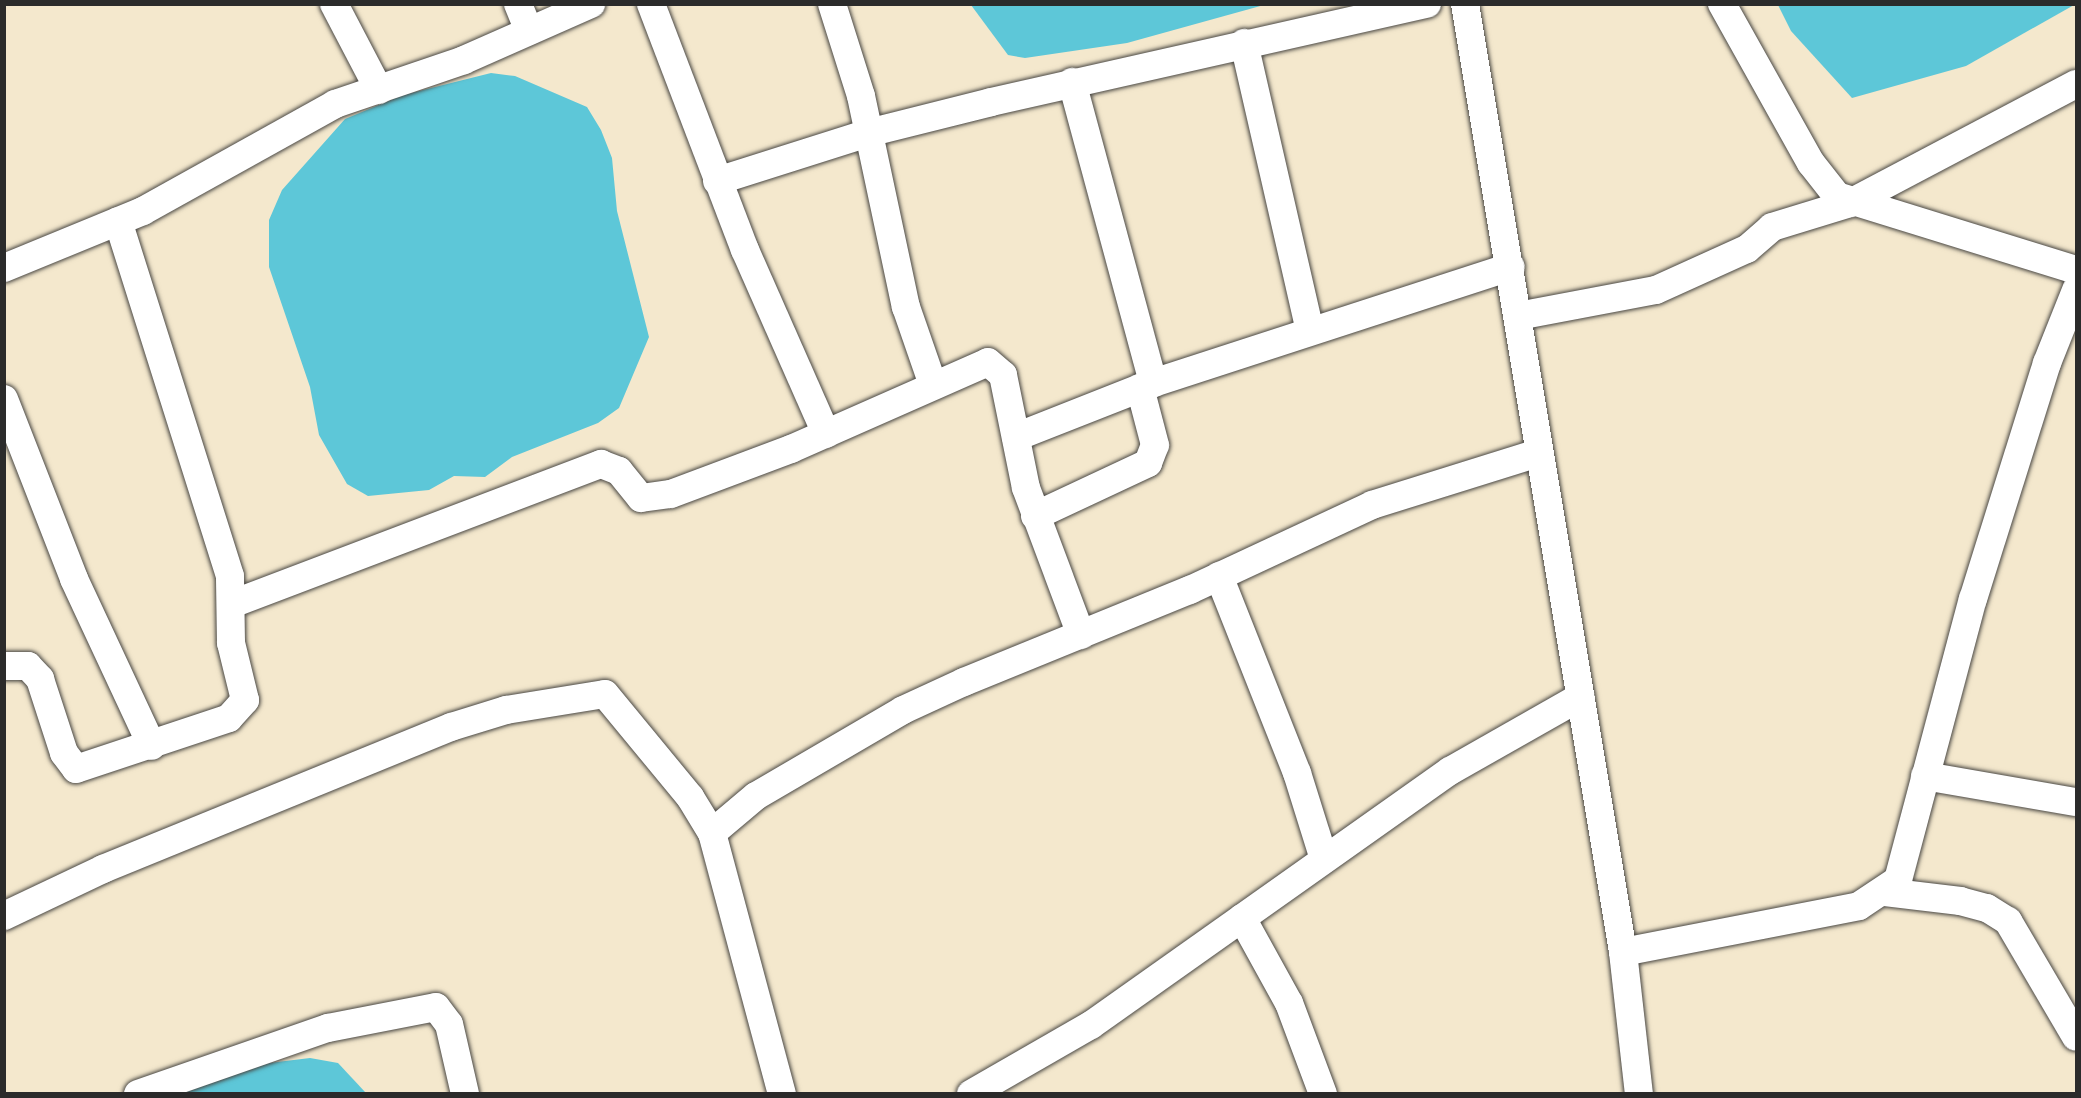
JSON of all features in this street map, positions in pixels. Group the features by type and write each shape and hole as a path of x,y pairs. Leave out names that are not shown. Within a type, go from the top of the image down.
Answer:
{"street":[{"path":"334,4 379,90"},
{"path":"518,4 529,31"},
{"path":"4,268 118,221 295,123 529,31 591,4"},
{"path":"651,4 717,181 826,434"},
{"path":"832,4 868,133 906,307 933,384"},
{"path":"717,181 868,133 1072,82 1427,4"},
{"path":"1464,4 1511,267 1538,453 1623,952 1639,1094"},
{"path":"1722,4 1811,163 1837,196 1850,203 2076,270"},
{"path":"1244,43 1310,331"},
{"path":"1035,516 1148,463 1155,446 1146,386 1072,82"},
{"path":"1518,316 1656,290 1747,249 1772,227 1850,203 2076,84"},
{"path":"4,666 28,666 40,679 64,753 76,768 152,746 240,711 244,688 231,643 230,576 118,221"},
{"path":"1016,437 1146,386 1511,267"},
{"path":"1623,952 1859,906 1885,892 1906,863 1925,776 2020,444 2076,290"},
{"path":"232,604 601,464 619,471 641,498 655,497 826,434 974,364 997,366 1035,516 1081,634"},
{"path":"4,399 74,579 152,746"},
{"path":"712,833 756,796 903,710 1219,576 1372,505 1538,453"},
{"path":"1219,576 1297,773 1324,859"},
{"path":"4,916 103,869 451,727 591,692 615,700 690,797 712,833 782,1094"},
{"path":"971,1094 1091,1025 1450,771 1580,697"},
{"path":"1925,776 2076,802"},
{"path":"1885,892 1969,903 2008,921 2076,1035"},
{"path":"1242,918 1289,1003 1323,1094"},
{"path":"138,1094 328,1028 436,1007 449,1024 465,1094"}],"water":[{"path":"971,5 1264,5 1127,43 1025,58 1008,55"},
{"path":"1778,5 2074,5 1966,66 1852,98 1791,31"},
{"path":"491,73 515,76 587,107 601,130 612,158 617,211 649,337 619,408 598,423 512,457 485,477 454,476 429,490 368,496 347,484 319,435 310,387 269,267 269,220 282,190 345,119 403,95"},
{"path":"310,1058 338,1063 366,1093 168,1094 269,1063"}]}
